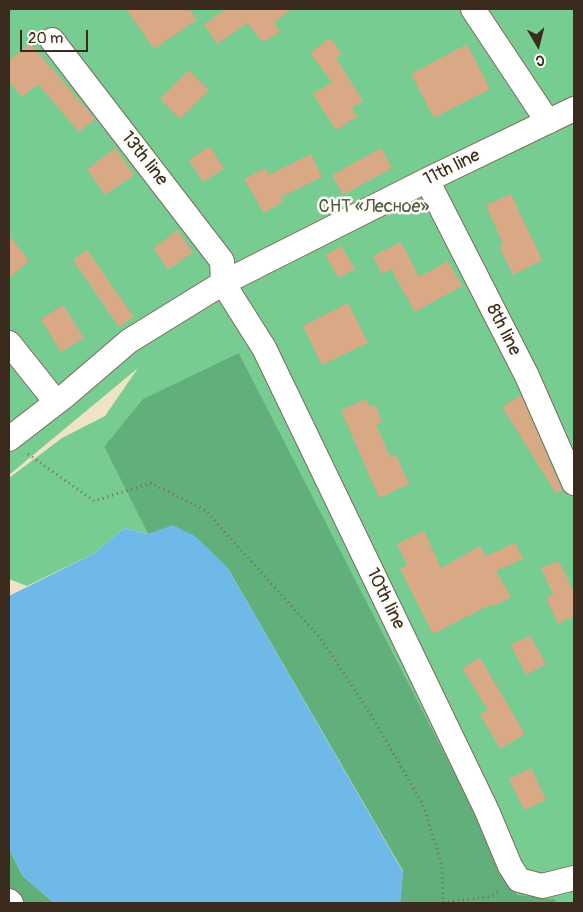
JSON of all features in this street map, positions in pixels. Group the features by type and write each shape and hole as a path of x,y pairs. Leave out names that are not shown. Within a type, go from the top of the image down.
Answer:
{"street":[{"path":"473,9 548,122"},
{"name":"13th line","path":"52,40 222,261 223,283"},
{"name":"11th line","path":"16,445 56,402 129,341 223,283 427,180 574,109"},
{"name":"8th line","path":"427,180 527,376 574,482"},
{"name":"10th line","path":"223,283 264,348 487,811 510,866 520,880"},
{"path":"9,343 56,402"},
{"path":"520,880 542,886 569,879"}],"path":[{"path":"16,445 94,501 152,484 206,511 321,639 372,716 423,805 442,865 443,903 488,897 520,880"}],"green space":[{"name":"СНТ «Лесное»","path":"9,9 574,9 574,903 556,903 554,899 517,896 239,353 104,447 148,534 124,528 95,553 27,586 9,579 9,478 62,438 105,416 138,368 9,475"},
{"path":"239,353 517,895 555,899 556,903 400,903 403,871 227,567 148,534 104,447 143,399"},
{"path":"9,848 22,875 54,903 20,903 9,890"}],"water":[{"path":"173,525 195,536 227,567 403,872 400,903 54,903 22,875 9,848 9,596 95,553 124,528 148,534"}],"building":[{"path":"126,9 189,9 197,20 154,49"},
{"path":"226,9 292,9 274,22 280,32 263,42 247,23 217,44 204,24"},
{"path":"330,38 342,54 336,58 363,101 352,108 357,117 336,130 313,94 332,82 310,53"},
{"path":"30,43 95,119 79,132 38,84 22,97 9,81 9,61"},
{"path":"467,44 490,89 434,118 411,74"},
{"path":"189,70 209,90 180,119 160,99"},
{"path":"210,146 224,169 203,182 189,160"},
{"path":"115,148 134,175 105,195 87,169"},
{"path":"381,148 392,168 343,195 332,175"},
{"path":"311,154 322,177 281,197 284,201 264,213 244,179 265,168 269,175"},
{"path":"511,194 542,260 513,275 499,246 503,244 486,205"},
{"path":"178,230 193,252 168,270 153,248"},
{"path":"9,235 29,261 9,278"},
{"path":"401,242 419,277 448,261 462,286 415,312 391,269 382,274 373,256"},
{"path":"341,246 355,269 339,278 325,255"},
{"path":"87,250 134,317 119,327 73,260"},
{"path":"348,303 368,343 322,365 303,326"},
{"path":"63,305 84,338 61,352 41,319"},
{"path":"521,395 562,490 556,493 502,407"},
{"path":"366,399 370,407 375,404 382,422 376,424 390,457 396,455 409,484 379,498 341,410"},
{"path":"424,531 441,568 480,546 486,556 515,543 523,559 496,571 511,597 493,607 492,604 433,634 400,569 407,565 397,544"},
{"path":"559,561 574,593 574,616 558,624 546,598 553,595 541,568"},
{"path":"530,635 546,664 526,675 511,645"},
{"path":"480,658 525,734 500,749 480,714 488,710 462,668"},
{"path":"531,768 546,800 524,810 509,779"}]}
